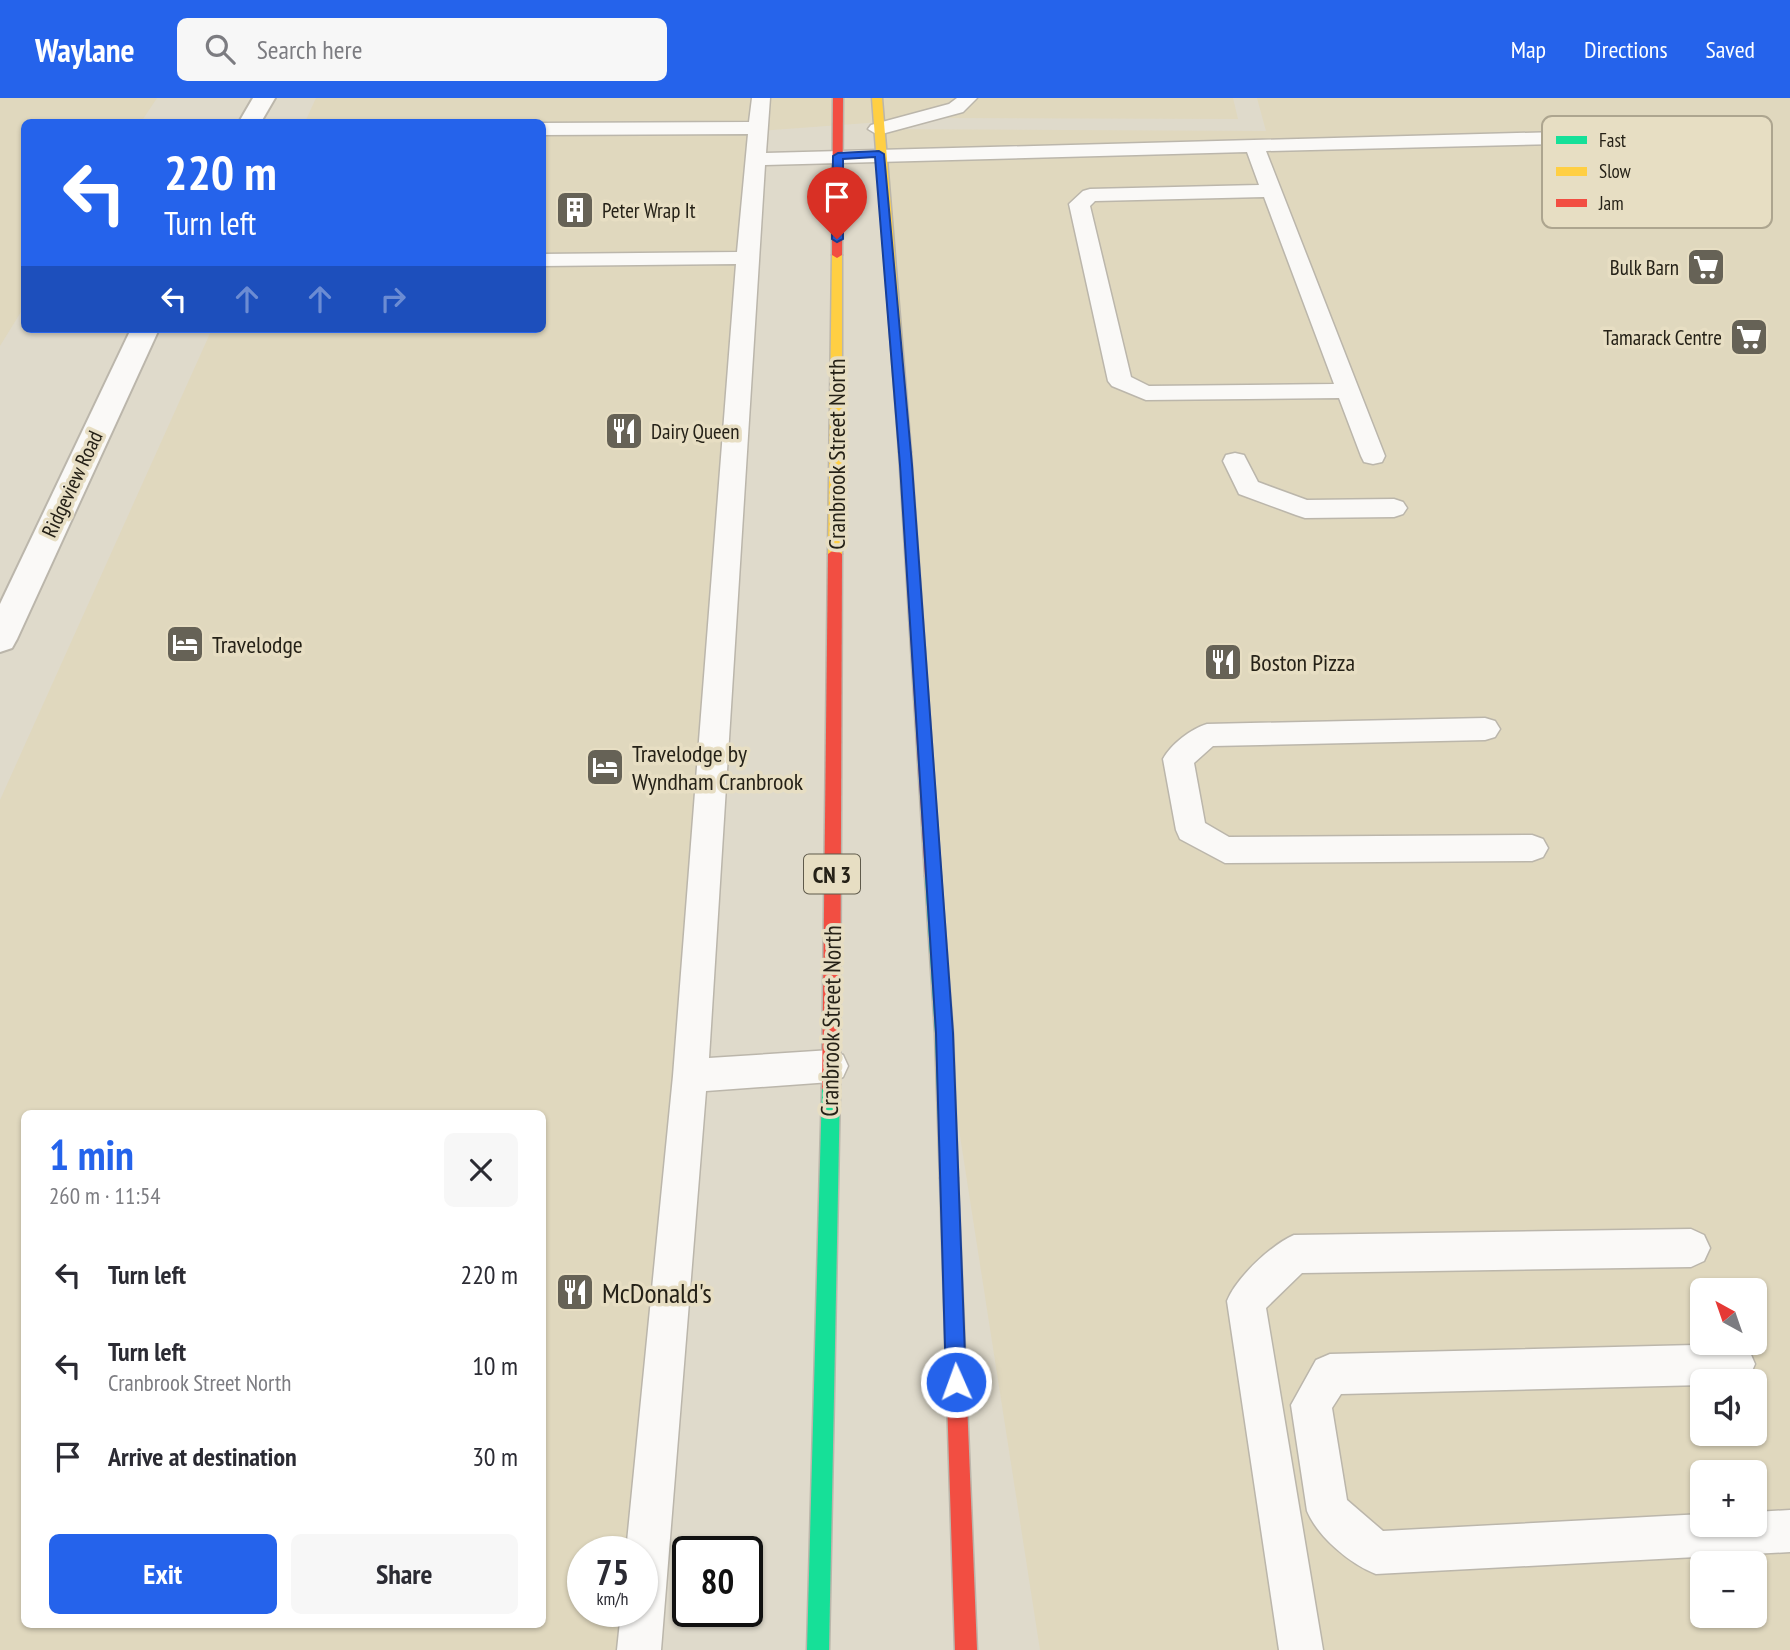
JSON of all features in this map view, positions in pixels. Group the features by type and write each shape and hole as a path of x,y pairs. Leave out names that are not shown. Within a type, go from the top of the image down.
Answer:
{"highway":[{"name":"Cranbrook Street North","path":"818,1650 831,1066 838,98"},
{"path":"877,98 879,154 907,479 944,1033 966,1650"}],"street":[{"path":"252,119 264,98"},
{"name":"Ridgeview Road","path":"0,639 143,333"}],"lane":[{"path":"878,129 956,108 968,98"},
{"path":"546,129 760,113 747,258 690,1076 639,1650"},
{"path":"756,159 1542,138"},
{"path":"1254,145 1373,456"},
{"path":"1271,191 1090,195 1079,204 1120,382 1146,393 1346,391"},
{"path":"546,260 747,258"},
{"path":"1235,461 1248,488 1305,509 1395,508"},
{"path":"1485,729 1207,735 1178,759 1191,830 1225,850 1532,848"},
{"path":"690,1076 831,1066"},
{"path":"1301,1650 1246,1301 1294,1255 1691,1248"},
{"path":"1735,1364 1330,1374 1311,1405 1328,1511 1376,1553 1790,1531"}],"shaded area":[{"path":"0,98 157,98 143,119 21,119 21,312 0,346"},
{"path":"316,98 1233,98 1238,119 936,118 760,131 759,267 658,1548 658,1536 567,1536 567,1627 652,1627 650,1650 0,1650 0,800 210,333 546,333 546,119 306,119"},
{"path":"1257,98 1790,98 1790,1650 1040,1650 944,1033 878,129 1266,131"}],"traffic: fast":[{"path":"933,876 944,1033 949,1178"},
{"path":"818,1650 831,1088"}],"traffic: slow":[{"path":"877,98 905,452"},
{"path":"835,554 837,255"}],"traffic: jam":[{"path":"837,255 838,98"},
{"path":"905,452 933,876"},
{"path":"831,1088 835,554"},
{"path":"949,1178 966,1650"}],"place":[{"name":"Peter Wrap It","path":"575,210"},
{"name":"Bulk Barn","path":"1706,267"},
{"name":"Tamarack Centre","path":"1749,337"},
{"name":"Dairy Queen","path":"624,431"},
{"name":"Travelodge","path":"185,644"},
{"name":"Boston Pizza","path":"1223,662"},
{"name":"Travelodge by Wyndham Cranbrook","path":"605,767"},
{"name":"McDonald's","path":"575,1292"}],"route":[{"path":"837,239 838,156 879,154 906,465 944,1033 956,1382"}]}
